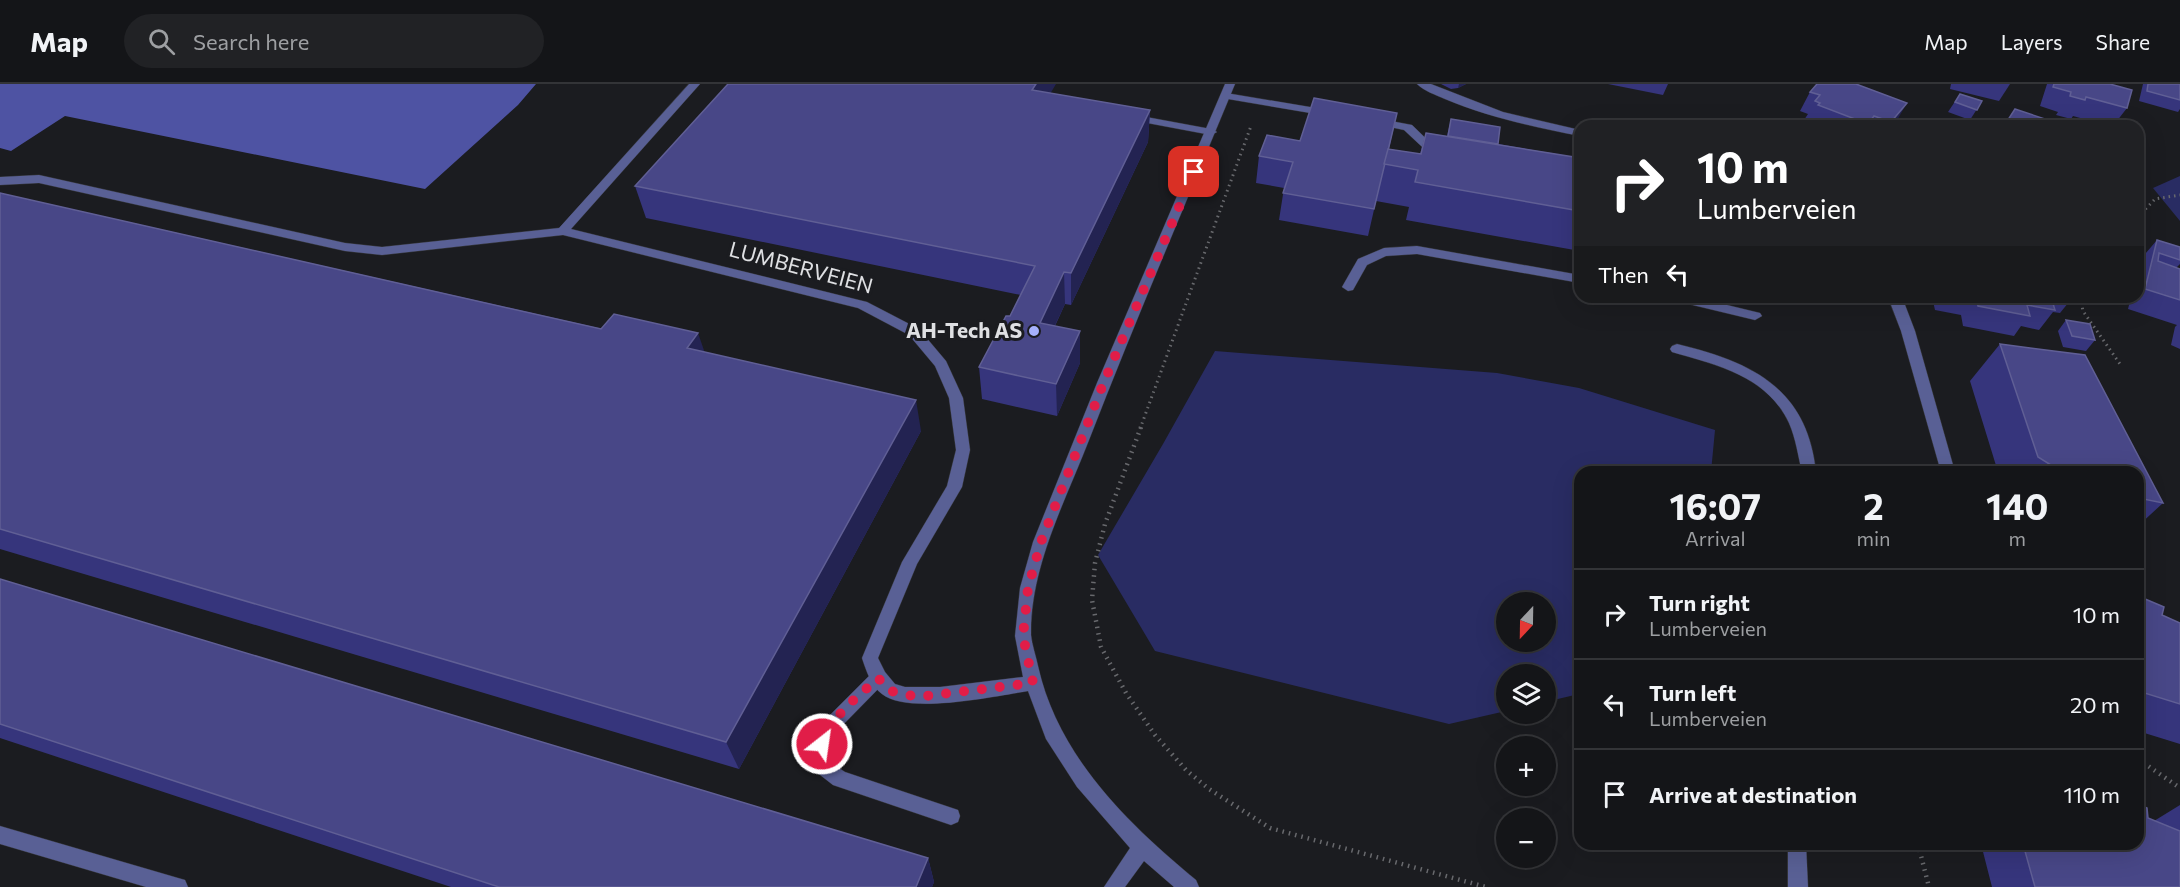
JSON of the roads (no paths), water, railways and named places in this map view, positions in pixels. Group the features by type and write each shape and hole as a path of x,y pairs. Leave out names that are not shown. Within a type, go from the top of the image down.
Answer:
{"street":[{"path":"0,181 39,179 345,247 382,251 563,231 695,84"},
{"path":"1422,84 1462,103 1502,116 1574,132"},
{"path":"1189,887 1142,847 1083,781 1052,732 1033,683 1023,636 1028,588 1041,542 1100,392 1228,90 1260,100 1342,116"},
{"path":"1121,116 1211,132"},
{"path":"1364,119 1408,127 1438,156 1449,158"},
{"name":"LUMBERVEIEN","path":"563,231 862,305 914,332 941,364 956,398 963,450 954,487 910,562 870,657 878,678"},
{"path":"1348,287 1362,261 1384,252 1417,250 1574,278"},
{"path":"1701,303 1755,316"},
{"path":"1897,303 1908,331 1946,466"},
{"path":"1677,349 1707,355 1738,366 1761,380 1784,402 1799,429 1808,466"},
{"path":"951,816 839,779 821,765 825,732 844,710 878,678 891,691 917,697 1033,683"},
{"path":"0,835 178,887"},
{"path":"1114,887 1142,847"},
{"path":"1797,850 1798,887"}],"place":[{"name":"AH-Tech AS","path":"1034,331"}]}
